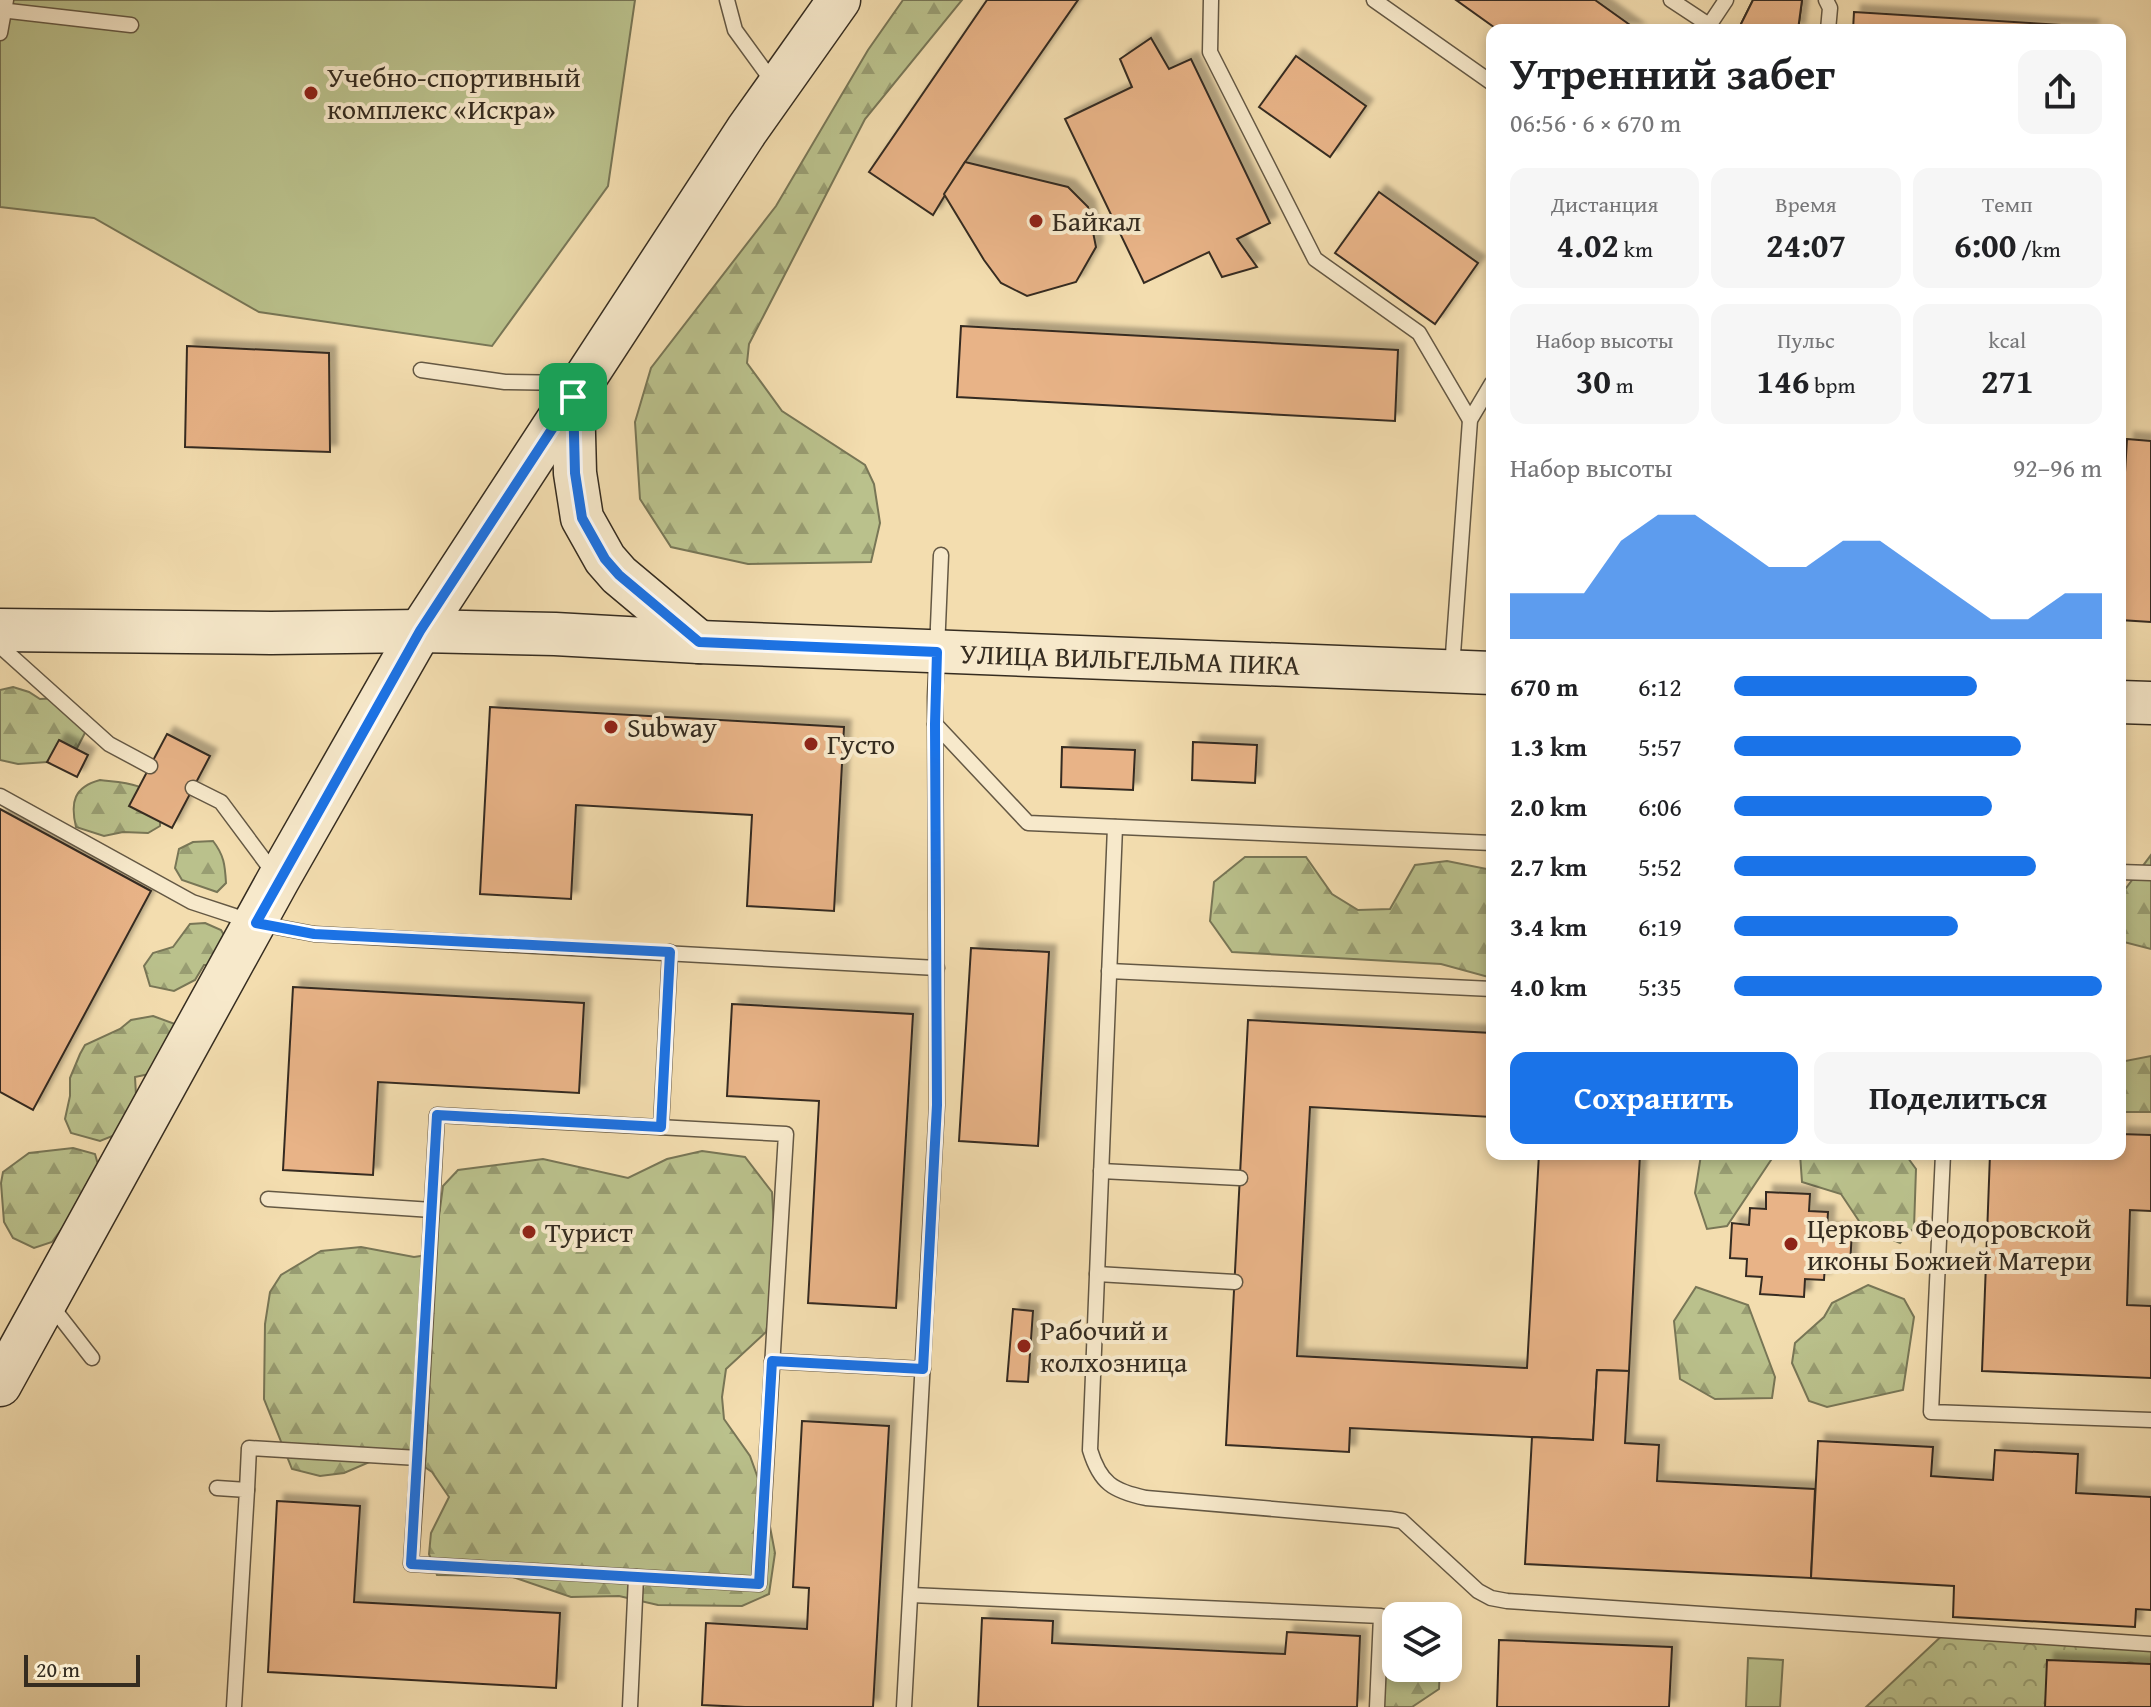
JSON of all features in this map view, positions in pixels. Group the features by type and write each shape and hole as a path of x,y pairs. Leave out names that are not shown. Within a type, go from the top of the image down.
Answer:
{"main road":[{"path":"0,1385 278,880 420,631 747,130 839,0"},
{"path":"578,390 575,473 582,518 605,559 619,575 699,642"},
{"name":"УЛИЦА ВИЛЬГЕЛЬМА ПИКА","path":"0,630 555,634 1472,672"},
{"path":"2126,702 2151,703"}],"lane":[{"path":"727,0 735,30 777,89"},
{"path":"1211,0 1210,52 1315,259 1419,333 1470,420 1472,672"},
{"path":"1374,0 1486,79"},
{"path":"1671,0 1702,24"},
{"path":"1710,24 1726,0"},
{"path":"1826,0 1830,8 1829,24"},
{"path":"0,33 3,7 131,25"},
{"path":"421,370 578,390"},
{"path":"1470,420 1486,393"},
{"path":"904,1707 937,1105 935,724 941,555"},
{"path":"0,646 109,744 150,766"},
{"path":"935,724 1028,823 1486,843"},
{"path":"193,788 221,802 278,880"},
{"path":"0,796 192,902 256,923 314,934 937,968"},
{"path":"1115,827 1090,1450 1095,1466 1110,1486 1146,1498 1402,1521 1478,1591 1507,1601 2151,1644"},
{"path":"2126,872 2151,873"},
{"path":"661,1127 670,952"},
{"path":"1109,971 1486,989"},
{"path":"437,1115 786,1134 759,1584 411,1564 432,1210 437,1115"},
{"path":"1943,1160 1931,1412 2151,1420"},
{"path":"1101,1171 1240,1178"},
{"path":"268,1199 432,1210"},
{"path":"1097,1274 1235,1282"},
{"path":"47,1301 92,1358"},
{"path":"772,1361 923,1369"},
{"path":"234,1707 249,1448 418,1458"},
{"path":"217,1488 247,1490"},
{"path":"630,1707 636,1577"},
{"path":"911,1595 1381,1616 1377,1707"}],"green space":[{"name":"Учебно-спортивный комплекс «Искра»","path":"0,0 635,0 608,186 492,346 259,312 94,218 0,207"},
{"path":"903,0 962,0 865,119 749,344 747,363 782,411 865,465 874,484 880,523 871,562 748,564 671,547 640,499 635,422 651,368 776,206 868,50"},
{"path":"13,687 40,699 60,698 87,714 88,727 76,750 63,761 18,764 0,760 0,690"},
{"path":"100,780 134,785 155,797 161,805 160,826 148,833 123,832 104,836 76,827 74,803 79,791"},
{"path":"213,841 222,856 226,877 226,883 217,892 182,880 175,868 179,849 193,842"},
{"path":"2151,855 2151,949 2126,943 2126,888"},
{"path":"1245,857 1306,857 1332,894 1358,910 1390,909 1415,865 1447,861 1486,869 1486,976 1441,964 1232,952 1210,921 1214,882"},
{"path":"205,923 221,930 230,945 214,965 204,965 195,980 174,991 150,986 144,966 153,953 173,947 190,924"},
{"path":"153,1016 175,1024 184,1042 149,1074 135,1077 136,1095 120,1133 100,1141 71,1133 65,1119 70,1078 85,1045 120,1029 131,1020"},
{"path":"2151,1056 2151,1112 2126,1112 2126,1061"},
{"path":"73,1148 95,1154 101,1175 52,1242 34,1248 13,1238 4,1222 3,1172 29,1153"},
{"path":"702,1151 745,1157 772,1192 777,1281 766,1332 726,1369 722,1397 724,1419 750,1456 764,1495 775,1553 769,1594 742,1606 658,1605 619,1596 571,1597 510,1576 437,1575 429,1554 431,1533 449,1497 432,1472 414,1460 381,1457 344,1473 320,1476 292,1469 264,1399 265,1324 270,1292 281,1275 321,1251 361,1247 414,1257 434,1254 443,1186 458,1170 543,1159 628,1178 667,1159"},
{"path":"1700,1160 1771,1160 1727,1226 1707,1229 1695,1193"},
{"path":"1800,1160 1909,1160 1916,1169 1914,1228 1900,1243 1863,1227 1841,1194 1802,1182"},
{"path":"1868,1285 1904,1299 1914,1317 1903,1390 1827,1407 1809,1401 1792,1363 1795,1343 1824,1317 1832,1303"},
{"path":"1696,1287 1748,1305 1775,1377 1772,1398 1715,1399 1680,1379 1674,1321"},
{"path":"1949,1629 2151,1637 2151,1707 1866,1707"},
{"path":"1382,1633 1382,1682 1439,1682 1439,1689 1412,1707 1381,1707"},
{"path":"1748,1658 1783,1660 1780,1707 1746,1707"}],"building":[{"path":"987,0 1078,0 965,162 933,215 869,172"},
{"path":"1456,0 1595,0 1629,24 1490,24"},
{"path":"1753,0 1802,0 1799,24 1741,24"},
{"path":"1753,0 1802,0 1799,24 1741,24"},
{"path":"1854,12 2044,24 1853,24"},
{"path":"1151,38 1169,69 1191,59 1270,223 1237,239 1257,267 1222,277 1209,252 1144,283 1065,119 1132,87 1120,59"},
{"path":"1296,56 1366,106 1330,157 1259,107"},
{"path":"965,162 1068,187 1088,207 1096,247 1076,282 1027,296 1001,283 944,194"},
{"path":"1379,192 1478,263 1435,324 1335,253"},
{"path":"961,326 1398,350 1395,421 957,397"},
{"path":"187,346 329,353 330,452 185,447"},
{"path":"2127,439 2151,441 2151,622 2126,620"},
{"path":"490,707 844,727 834,911 747,906 752,815 576,805 571,899 480,894"},
{"path":"167,734 210,756 172,828 129,806"},
{"path":"59,740 88,755 77,777 47,762"},
{"path":"1193,742 1257,745 1255,783 1192,780"},
{"path":"1062,747 1135,750 1133,790 1061,787"},
{"path":"0,809 151,891 33,1110 0,1092"},
{"path":"971,948 1049,952 1038,1146 959,1141"},
{"path":"293,987 584,1003 579,1093 378,1082 373,1175 283,1170"},
{"path":"732,1004 913,1014 896,1308 808,1303 819,1101 727,1096"},
{"path":"1248,1020 1486,1033 1486,1117 1310,1107 1297,1356 1527,1368 1539,1160 1640,1160 1629,1371 1597,1370 1593,1440 1350,1428 1349,1452 1226,1445"},
{"path":"2126,1134 2151,1135 2151,1211 2130,1210 2127,1305 2151,1306 2151,1378 1982,1371 1990,1160 2126,1160"},
{"name":"Церковь Феодоровской иконы Божией Матери","path":"1766,1192 1810,1194 1809,1211 1828,1212 1827,1229 1852,1231 1850,1265 1825,1264 1824,1280 1805,1279 1804,1297 1760,1294 1762,1277 1746,1276 1747,1259 1730,1258 1732,1223 1749,1225 1750,1208 1766,1209"},
{"path":"1013,1309 1033,1311 1028,1382 1007,1381"},
{"path":"1597,1370 1629,1371 1625,1443 1659,1445 1657,1481 1815,1489 1811,1578 1525,1564 1532,1437 1593,1440"},
{"path":"802,1421 889,1426 873,1707 702,1705 706,1623 807,1629 809,1588 793,1587"},
{"path":"1818,1441 1933,1447 1931,1476 1993,1480 1995,1450 2078,1454 2076,1493 2151,1497 2151,1610 2136,1609 2135,1627 1953,1617 1954,1586 1811,1578"},
{"path":"277,1501 360,1506 354,1602 560,1613 556,1688 268,1672"},
{"path":"982,1618 1053,1621 1052,1643 1285,1654 1287,1632 1360,1636 1357,1707 978,1707"},
{"path":"1499,1640 1672,1647 1669,1707 1497,1707"},
{"path":"2047,1660 2151,1664 2151,1707 2045,1707"}],"place":[{"name":"Учебно-спортивный комплекс «Искра»","path":"311,93"},
{"name":"Байкал","path":"1036,221"},
{"name":"Subway","path":"611,727"},
{"name":"Густо","path":"811,744"},
{"name":"Турист","path":"529,1232"},
{"name":"Церковь Феодоровской иконы Божией Матери","path":"1791,1244"},
{"name":"Рабочий и колхозница","path":"1024,1346"}],"route":[{"path":"573,397 575,473 582,518 605,559 619,575 699,642 937,652 937,1105 923,1369 772,1361 759,1584 411,1564 437,1115 661,1127 670,952 314,934 256,923 420,631 573,397"}]}
